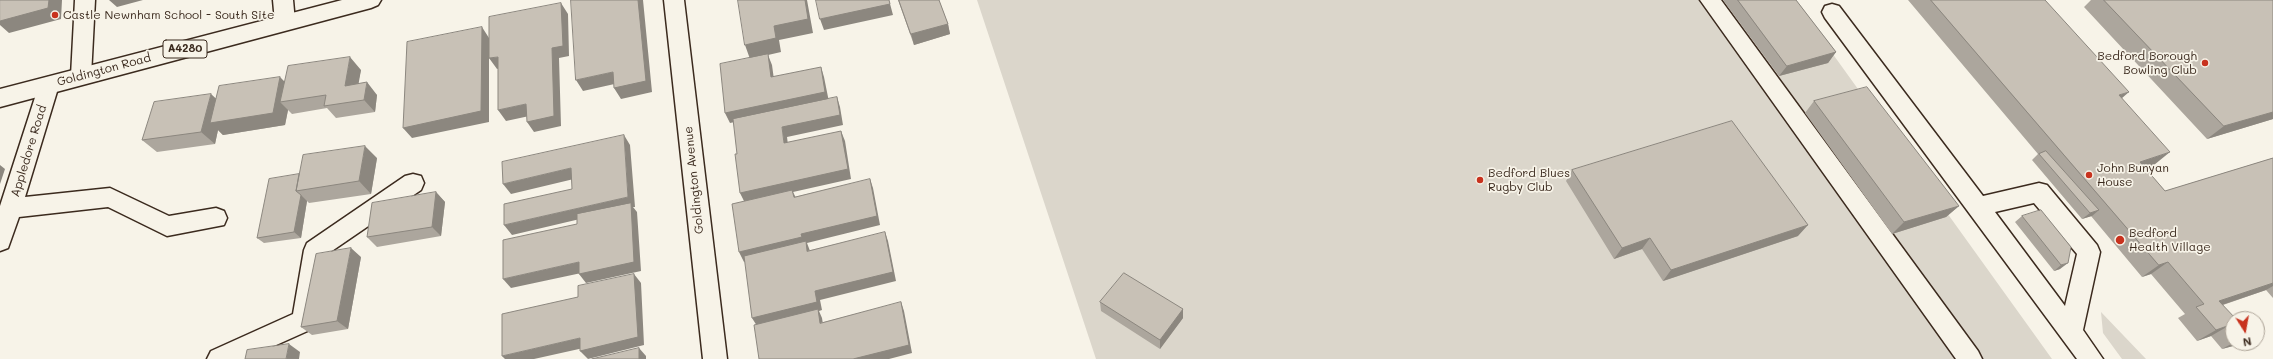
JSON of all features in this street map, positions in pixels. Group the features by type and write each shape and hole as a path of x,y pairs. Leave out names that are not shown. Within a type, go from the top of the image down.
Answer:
{"street":[{"path":"81,76 85,0"},
{"path":"283,0 285,22"},
{"name":"Goldington Road","path":"0,98 371,0"},
{"name":"Goldington Avenue","path":"674,0 715,359"},
{"path":"1710,0 1970,359"},
{"path":"1832,12 2091,359"},
{"name":"Appledore Road","path":"0,241 49,85"},
{"path":"219,359 304,321 315,250 413,183"},
{"path":"1978,207 2039,192 2089,252 2071,331"},
{"path":"11,208 110,197 167,226 216,218"}],"shaded area":[{"name":"Bedford Blues Rugby Club","path":"977,0 1794,0 2052,359 1096,359"},
{"path":"2101,312 2146,359 2122,359 2103,333"}],"building":[{"path":"0,0 49,0 48,8 0,21"},
{"path":"571,0 638,0 646,81 614,88 613,72 576,80"},
{"path":"738,0 805,0 808,19 774,26 776,38 745,45"},
{"path":"816,0 889,0 890,4 820,19"},
{"path":"899,0 939,0 948,24 911,34"},
{"path":"1738,0 1796,0 1836,52 1787,66"},
{"name":"John Bunyan House","path":"1931,0 2045,0 2129,92 2119,95 2170,152 2140,162 2165,191 2273,158 2273,283 2219,301 2228,311 2225,311 2225,327 2216,330 2196,307 2204,304 2168,262 2159,265"},
{"name":"Bedford Borough Bowling Club","path":"2104,0 2273,0 2273,112 2224,126"},
{"path":"561,3 563,46 552,48 554,116 527,122 526,104 498,110 498,57 489,58 489,17"},
{"path":"482,27 481,111 403,128 407,42"},
{"path":"768,54 771,77 821,67 825,92 725,113 720,64"},
{"path":"350,57 345,86 367,82 364,100 324,106 326,95 280,102 288,66"},
{"path":"280,77 273,113 210,123 219,86"},
{"path":"1867,87 1959,206 1904,222 1814,101"},
{"path":"211,94 201,132 142,140 154,102"},
{"path":"837,97 840,115 782,127 784,143 841,131 848,169 740,193 735,154 737,154 733,119"},
{"path":"1732,121 1808,225 1671,270 1650,238 1622,248 1572,170"},
{"path":"624,135 628,197 504,225 504,204 572,189 571,168 503,184 502,162"},
{"path":"365,146 359,181 296,191 303,155"},
{"path":"2046,151 2099,210 2090,213 2039,154"},
{"path":"299,174 296,191 301,195 294,232 257,238 269,179"},
{"path":"870,179 877,216 801,234 802,237 739,252 732,204 792,190 794,197"},
{"path":"436,192 432,227 367,237 372,203"},
{"path":"631,203 634,262 579,274 579,262 503,279 503,240 577,224 577,214"},
{"path":"2041,210 2071,247 2068,263 2061,265 2022,216"},
{"path":"885,232 893,272 815,291 817,302 752,318 744,256 806,241 807,251"},
{"path":"351,248 337,321 301,327 316,254"},
{"path":"1124,273 1183,309 1160,340 1100,302"},
{"path":"634,274 638,337 580,351 580,338 502,356 502,314 578,297 578,286"},
{"path":"901,302 909,345 853,359 759,359 754,325 818,309 820,323"},
{"path":"289,344 286,359 245,359 247,350"},
{"path":"639,348 639,359 592,359"}],"place":[{"name":"Castle Newnham School - South Site","path":"55,15"},
{"name":"Bedford Borough Bowling Club","path":"2205,63"},
{"name":"John Bunyan House","path":"2089,175"},
{"name":"Bedford Blues Rugby Club","path":"1480,180"},
{"name":"Bedford Health Village","path":"2120,240"}]}
